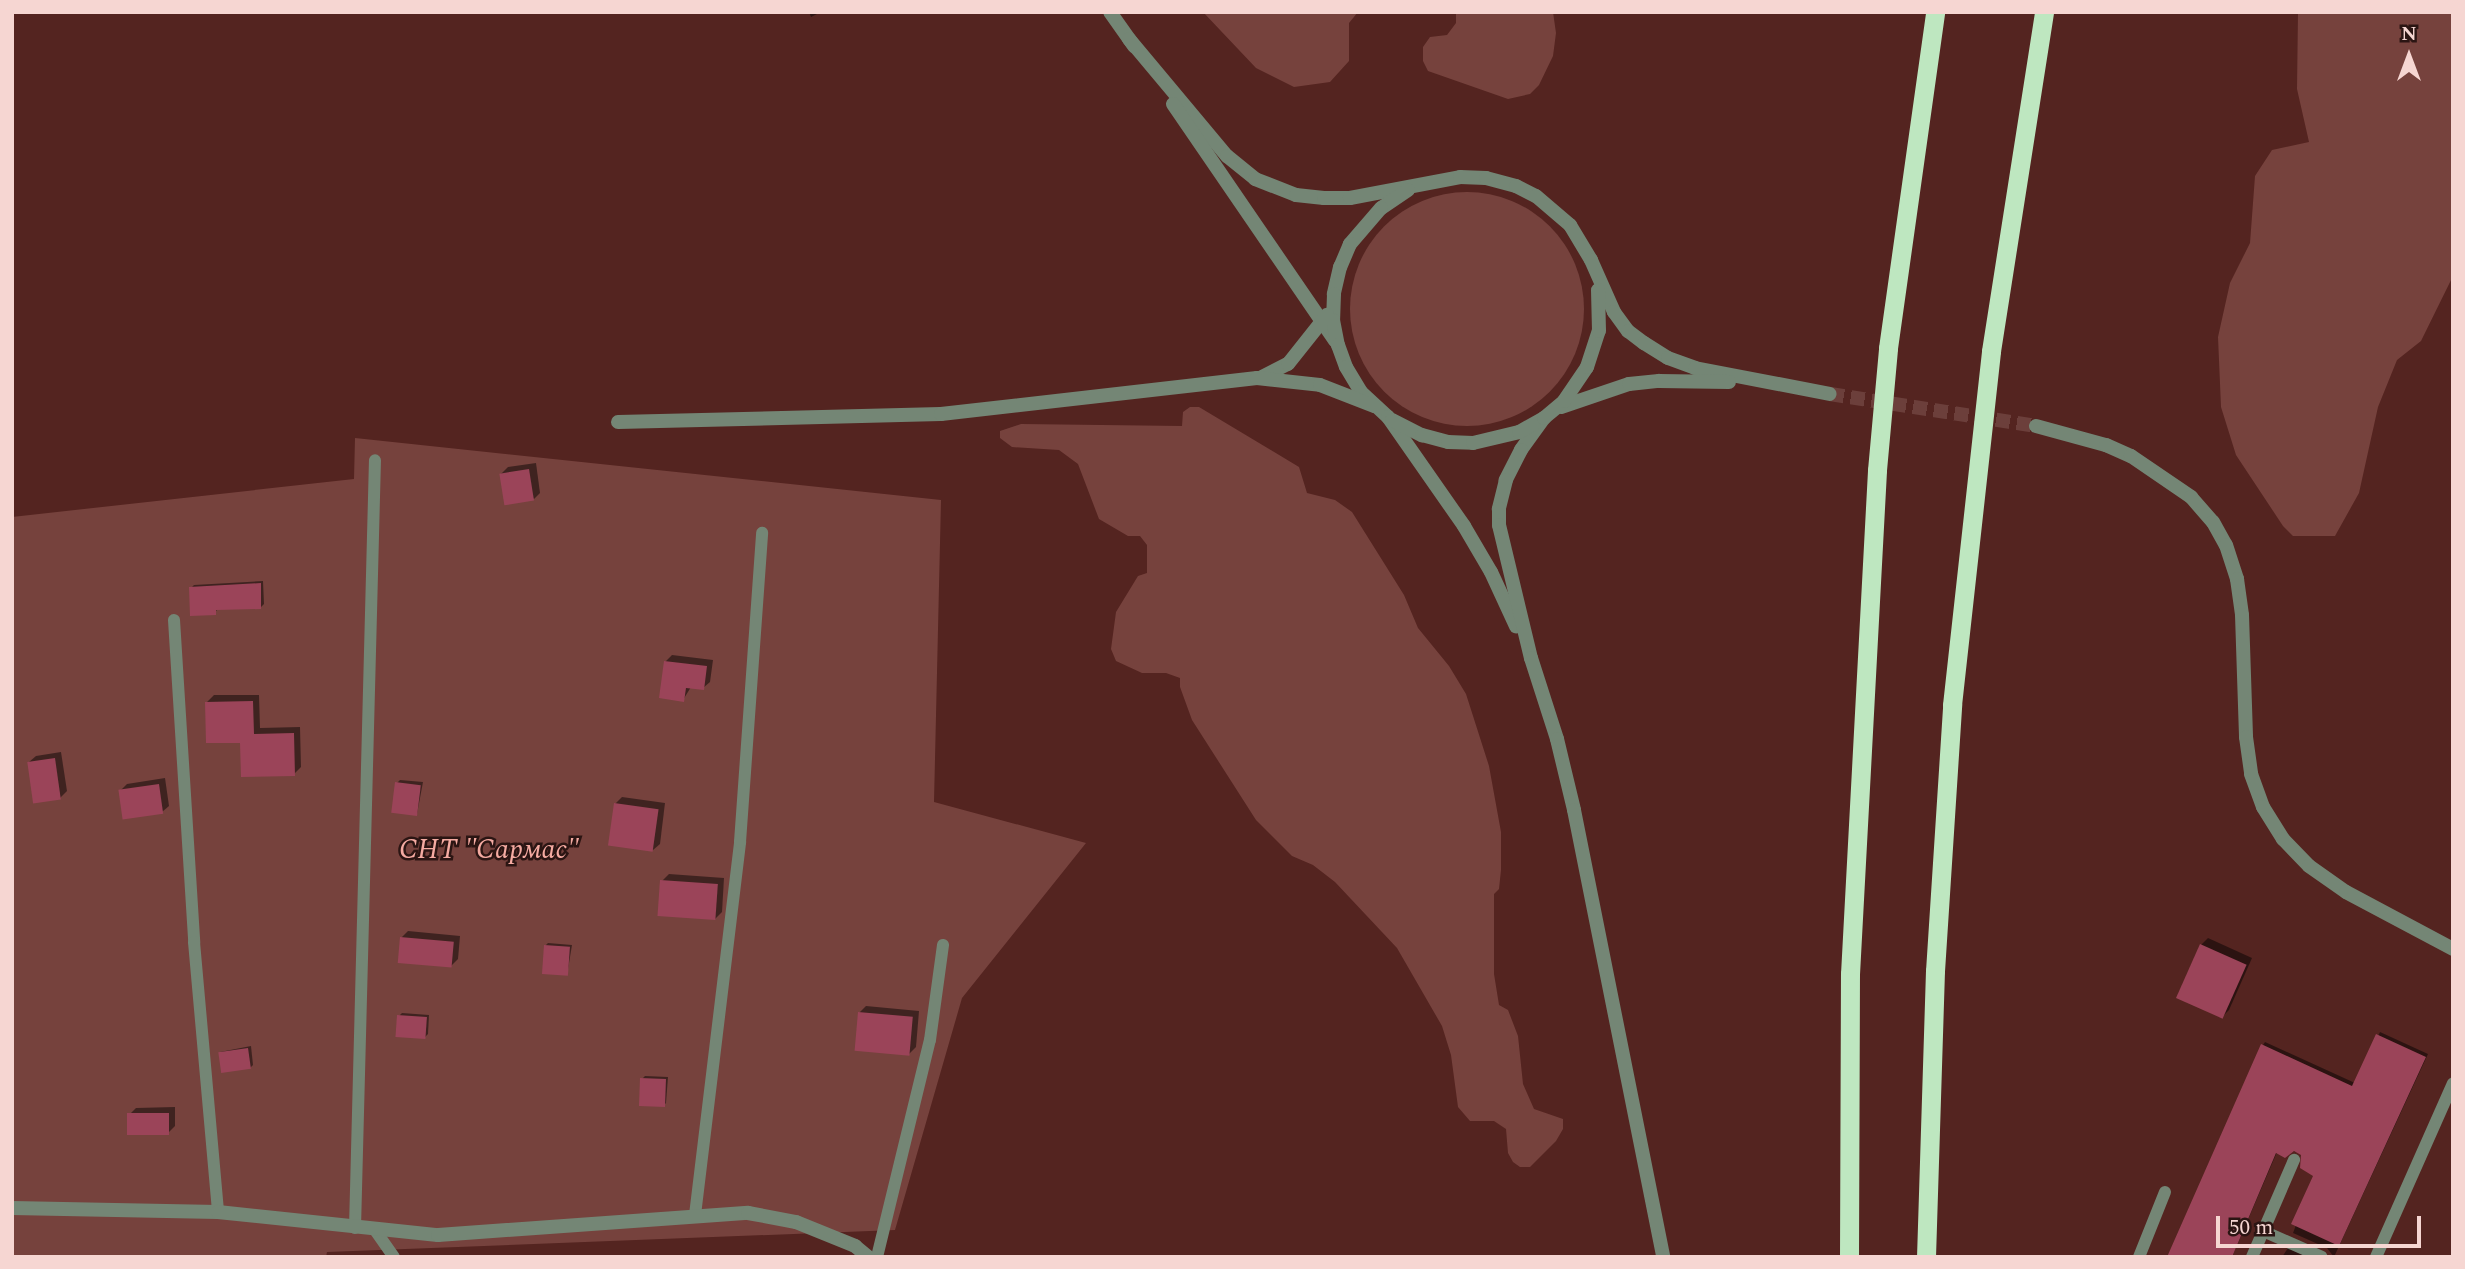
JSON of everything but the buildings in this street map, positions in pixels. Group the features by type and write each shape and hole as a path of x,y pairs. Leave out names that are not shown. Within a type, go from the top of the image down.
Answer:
{"highway":[{"path":"1849,1257 1850,974 1877,470 1888,348 1934,12"},
{"path":"1926,1257 1935,971 1952,705 1992,351 2044,12"}],"street":[{"path":"1110,12 1338,345"},
{"path":"1129,39 1227,156 1264,183 1296,195 1324,198 1363,196 1460,177 1486,178 1526,191 1557,212 1570,225 1591,260 1614,312 1628,331 1643,343 1668,358 1759,383 1830,394"},
{"path":"1432,181 1406,191 1381,208 1363,225 1340,267 1334,294 1333,320 1338,345 1351,375 1374,406 1388,417 1422,435 1448,442 1473,443 1519,432 1574,401 1629,384 1659,381 1759,383"},
{"path":"1591,260 1600,302 1595,348 1575,388 1549,415 1512,465 1499,509 1504,555 1531,658 1557,739 1571,798 1664,1257"},
{"path":"1257,379 1287,364 1321,322 1334,294"},
{"path":"618,422 941,414 1257,379 1320,385 1374,406"},
{"path":"1388,417 1464,526 1491,572 1531,658"},
{"path":"2036,426 2106,445 2131,456 2192,497 2213,522 2226,545 2237,579 2242,615 2246,737 2251,774 2263,807 2283,839 2309,866 2346,892 2453,949"},
{"path":"12,1208 218,1212 438,1235 748,1213 796,1222 855,1246 868,1257"}],"lane":[{"path":"355,1228 375,460"},
{"path":"695,1215 740,842 762,533"},
{"path":"174,620 194,942 218,1212"},
{"path":"877,1257 930,1040 943,945"},
{"path":"2376,1257 2453,1083"},
{"path":"2252,1257 2294,1160"},
{"path":"2139,1257 2165,1192"},
{"path":"375,1230 394,1257"},
{"path":"2263,1231 2322,1257"}],"green space":[{"path":"1203,12 1358,12 1349,23 1349,61 1330,82 1294,87 1256,68"},
{"path":"1456,12 1553,12 1556,33 1553,56 1539,85 1530,94 1508,99 1428,71 1423,61 1423,47 1430,37 1447,35 1456,23"},
{"path":"2298,12 2453,12 2453,276 2421,341 2397,360 2378,407 2359,493 2335,536 2293,536 2283,526 2236,455 2221,407 2218,337 2230,283 2250,243 2255,176 2272,150 2309,142 2297,89"},
{"path":"1456,192 1478,192 1512,201 1550,226 1575,264 1582,286 1582,332 1575,354 1550,392 1522,412 1501,421 1478,426 1456,426 1433,421 1412,412 1393,400 1376,383 1355,343 1350,320 1350,298 1355,275 1364,254 1376,235 1393,218 1433,197"},
{"path":"1190,407 1199,407 1299,467 1307,493 1335,500 1352,512 1404,595 1418,628 1449,666 1466,694 1489,766 1501,832 1499,889 1494,894 1494,974 1499,1005 1508,1010 1518,1036 1523,1084 1534,1109 1563,1119 1563,1129 1556,1141 1530,1167 1520,1167 1513,1162 1508,1153 1506,1129 1494,1121 1470,1121 1458,1107 1451,1055 1442,1026 1397,948 1335,882 1313,865 1292,856 1256,820 1192,720 1180,687 1180,678 1166,673 1142,673 1116,661 1111,649 1116,612 1138,576 1147,573 1147,545 1140,536 1128,536 1099,519 1078,464 1059,450 1012,447 1000,438 1000,431 1021,424 1182,426 1183,412"},
{"name":"СНТ \"Сармас\"","path":"355,438 941,500 934,802 1086,843 962,998 895,1230 327,1252 326,1257 12,1257 12,517 354,479"}],"tunnel":[{"path":"1830,394 2036,426"}]}
